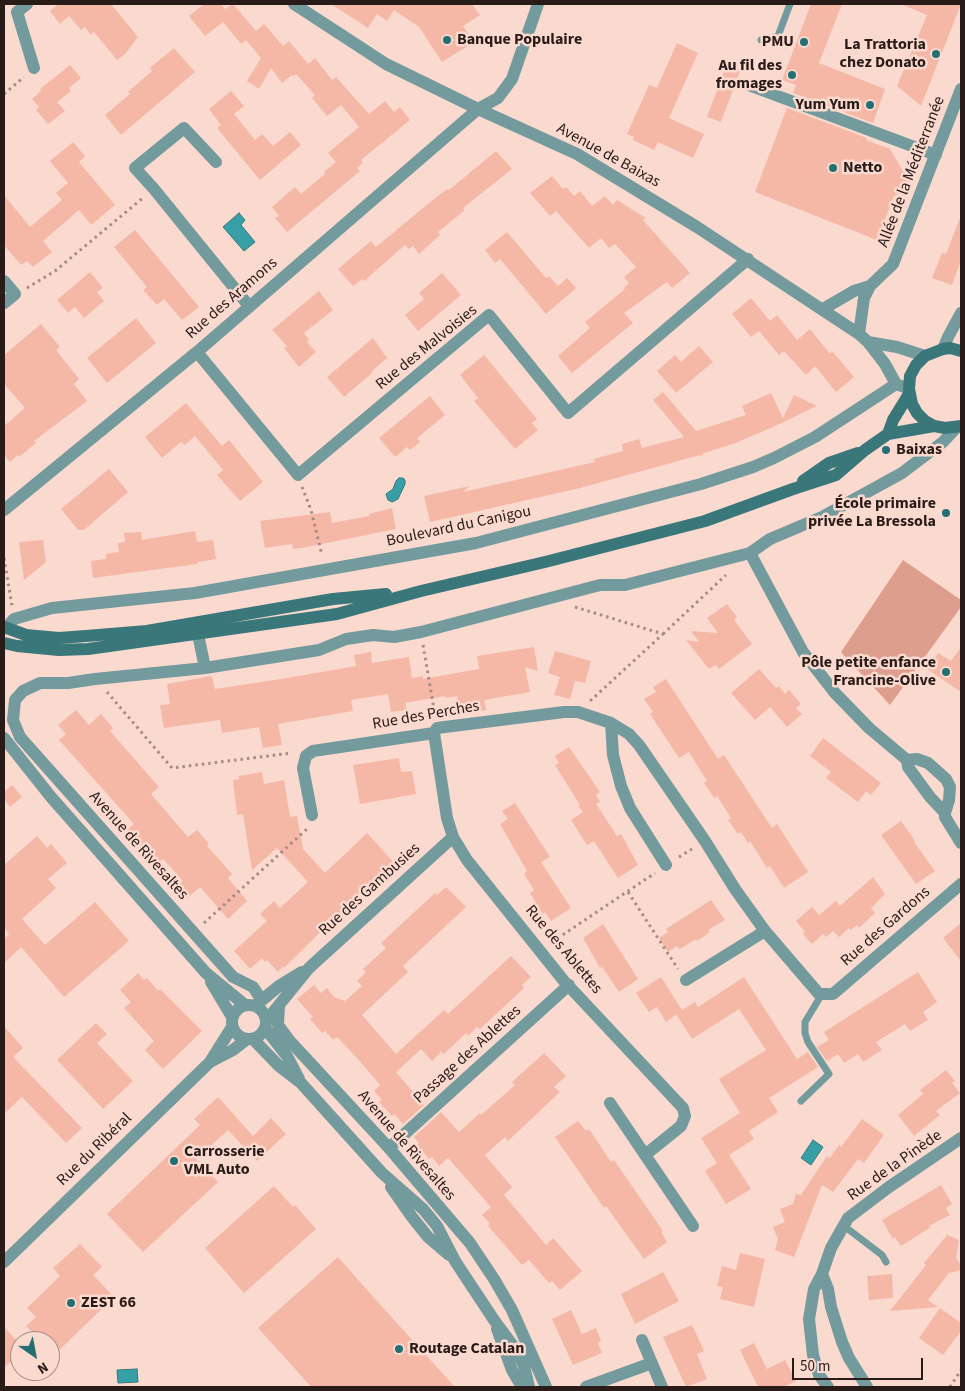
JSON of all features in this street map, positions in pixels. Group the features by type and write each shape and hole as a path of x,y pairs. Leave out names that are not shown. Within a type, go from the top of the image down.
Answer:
{"street":[{"path":"27,4 17,12 34,68"},
{"name":"Avenue de Baixas","path":"294,4 386,64 577,154 748,259 864,338 905,389"},
{"name":"Rue des Aramons","path":"4,510 197,352 478,109 498,98 512,79 538,4"},
{"path":"751,86 936,154"},
{"name":"Allée de la Méditerranée","path":"864,338 864,298 870,286 894,264 961,89"},
{"path":"216,162 184,128 135,168 249,306"},
{"name":"Rue des Malvoisies","path":"298,475 489,315 568,413 748,259"},
{"path":"4,281 15,294 4,303"},
{"name":"Allée de la Méditerranée","path":"822,309 854,291 870,286"},
{"path":"943,348 961,313"},
{"name":"Avenue de Baixas","path":"864,338 925,356"},
{"path":"888,434 916,365 925,356 943,348 960,349"},
{"path":"197,352 298,475"},
{"path":"905,389 917,413 934,426"},
{"name":"Boulevard du Canigou","path":"8,625 52,608 195,592 476,544 683,489 753,467 905,389"},
{"path":"4,643 25,647 68,650 88,649 337,614 421,591 705,522 836,475 865,450 888,434 934,426 945,428 959,427"},
{"path":"95,679 205,668 319,650 346,639 373,635 394,637 421,632 600,585 624,585 750,552 770,539 822,517 902,473 943,442 959,427"},
{"path":"750,552 802,652 835,693 869,728 907,760 908,767 930,797 945,813"},
{"path":"8,625 26,635 59,638 121,633 200,622 333,599 421,591"},
{"path":"198,634 205,668"},
{"name":"Avenue de Rivesaltes","path":"95,679 68,683 40,683 23,690 15,700 12,720 20,737 233,977 253,987 254,1003"},
{"name":"Rue des Perches","path":"312,751 564,712 578,712 612,724 629,734 639,745 705,841 735,889 765,930 819,994 827,994"},
{"path":"612,724 613,755 621,786 630,808 666,866"},
{"name":"Rue des Ablettes","path":"436,731 447,818 453,837 467,860 569,985 683,1108 685,1116 681,1126 645,1154"},
{"name":"Avenue de Rivesaltes","path":"4,738 51,797 206,973 232,1022"},
{"name":"Avenue de Rivesaltes","path":"4,750 51,797"},
{"path":"312,751 306,756 303,768 312,815"},
{"path":"907,760 917,758 928,763 946,778 950,787 945,817 961,843"},
{"name":"Rue des Gambusies","path":"265,1025 309,968 453,837"},
{"name":"Rue des Gardons","path":"827,994 961,884"},
{"path":"686,980 765,930"},
{"name":"Rue des Gambusies","path":"254,1003 309,968"},
{"name":"Avenue de Rivesaltes","path":"206,973 254,1003"},
{"name":"Passage des Ablettes","path":"389,1148 569,985"},
{"path":"254,1003 262,1012 265,1025 261,1034 250,1039 236,1034 232,1022 237,1010 254,1003"},
{"name":"Avenue de Rivesaltes","path":"279,1006 278,1025 289,1040 389,1148 470,1243 512,1310 546,1387"},
{"name":"Rue du Ribéral","path":"210,1062 232,1022"},
{"name":"Avenue de Rivesaltes","path":"265,1025 287,1056 301,1083"},
{"name":"Avenue de Rivesaltes","path":"250,1039 278,1066 301,1083 382,1173 423,1209 437,1226 455,1261 517,1351 524,1366 529,1387"},
{"name":"Rue du Ribéral","path":"4,1262 210,1062 250,1039"},
{"path":"610,1103 693,1226"},
{"name":"Rue de la Pinède","path":"828,1387 819,1375 813,1356 809,1319 814,1289 822,1274 831,1248 848,1218 889,1186 961,1138"},
{"path":"822,1274 828,1289 831,1307 842,1342 849,1358 867,1387"},
{"path":"494,1320 512,1310"},
{"name":"Avenue de Rivesaltes","path":"494,1320 505,1355 522,1387"},
{"path":"642,1340 662,1387"},
{"path":"586,1387 652,1363"}],"lane":[{"path":"760,40 778,36 790,4"},
{"path":"801,1101 829,1074 808,1042 805,1033 805,1022 827,994"},
{"path":"844,1226 882,1254 886,1262"}],"path":[{"path":"4,94 34,68"},
{"path":"15,294 55,271 154,189"},
{"path":"298,475 310,510 325,570"},
{"path":"4,558 8,625"},
{"path":"578,712 728,573"},
{"path":"573,606 663,634"},
{"path":"421,632 436,731"},
{"path":"95,679 172,768 312,751"},
{"path":"194,933 307,829 312,815"},
{"path":"541,949 705,841"},
{"path":"628,892 686,980"},
{"path":"950,1387 961,1370"}],"shaded area":[{"path":"903,560 961,600 961,607 890,705 841,652"}],"water":[{"path":"239,213 245,220 241,225 255,242 244,251 223,227"},
{"path":"399,478 405,480 405,484 398,499 392,502 388,500 386,494 393,489"},
{"path":"813,1140 823,1147 811,1165 801,1158"},
{"path":"137,1369 138,1382 118,1383 117,1370"}],"building":[{"path":"58,4 111,4 138,37 125,54 117,60 94,32 91,35 85,27 81,30 69,16 60,24 50,11"},
{"path":"204,4 221,4 225,9 233,4 256,31 264,24 283,46 289,41 308,64 315,58 332,80 336,77 369,114 385,101 394,112 400,107 410,120 361,160 363,163 357,168 360,171 287,232 275,218 279,216 272,207 295,187 301,194 325,174 324,172 336,162 328,153 359,127 341,105 327,116 312,98 315,95 296,74 282,83 271,68 259,89 247,81 261,58 246,40 241,44 223,22 205,36 189,16"},
{"path":"331,4 472,4 480,15 463,26 474,42 442,62 419,27 394,10 387,21 377,14 368,28"},
{"path":"811,4 842,4 819,63 885,89 873,123 793,93 796,85 782,80"},
{"path":"901,4 961,4 921,106 897,86 927,15"},
{"path":"677,43 698,53 669,118 704,134 693,158 658,142 654,150 633,140 634,137 627,134 649,85 657,88"},
{"path":"174,48 195,72 121,135 105,115 130,94 128,92 152,71 150,68"},
{"path":"70,65 81,78 69,88 71,91 57,102 65,111 48,124 36,110 39,107 32,99 41,91 40,89"},
{"path":"726,66 740,71 721,122 707,117"},
{"path":"231,91 244,106 234,114 255,140 262,134 273,146 290,132 301,145 260,180 217,128 221,125 209,109"},
{"name":"Netto","path":"787,108 867,138 866,140 890,149 912,187 894,196 877,240 755,192"},
{"path":"73,142 85,156 79,162 115,205 91,225 79,210 43,241 52,252 33,267 27,261 21,265 4,245 4,195 30,227 62,200 56,193 68,183 50,161"},
{"path":"496,151 512,169 463,208 465,210 438,232 440,235 419,254 413,246 409,249 405,245 364,281 362,279 353,286 338,269 371,241 376,247"},
{"path":"552,176 563,189 566,187 574,196 580,191 592,206 605,196 613,205 617,200 646,218 643,220 690,273 672,288 667,282 624,313 633,323 572,373 558,356 590,328 585,322 625,289 629,283 624,277 636,267 615,244 609,248 601,238 589,248 556,211 550,216 530,193"},
{"path":"960,218 961,261 952,285 932,278 942,253 946,254"},
{"path":"135,230 199,307 182,320 164,299 157,305 143,290 147,287 114,247"},
{"path":"507,232 546,278 549,276 558,286 567,278 576,288 546,314 500,259 495,263 485,250"},
{"path":"90,272 103,288 97,292 104,301 84,318 75,307 68,313 57,300"},
{"path":"442,273 461,295 418,331 405,315 424,299 419,293"},
{"path":"319,291 333,310 304,333 309,340 307,342 316,352 299,367 284,348 287,346 272,330"},
{"path":"751,298 770,321 777,315 797,340 810,329 830,354 832,351 854,377 836,392 815,366 806,375 784,351 779,355 759,331 751,337 732,314"},
{"path":"136,318 156,343 107,383 87,358"},
{"path":"41,324 60,347 56,350 79,379 74,384 87,401 34,441 36,443 19,457 18,455 10,462 4,455 4,426 25,408 4,384 4,355"},
{"path":"373,338 387,358 344,397 327,377"},
{"path":"699,346 713,362 676,393 657,371 675,355 681,362"},
{"path":"484,355 537,419 532,423 538,430 515,449 474,401 478,398 460,375"},
{"path":"663,392 696,431 746,415 742,406 771,393 783,418 794,395 817,406 773,427 733,444 704,453 701,456 580,488 430,522 424,496 470,486 463,492 595,462 594,459 623,451 622,444 639,439 642,448 684,437 653,400"},
{"path":"430,396 445,415 417,438 420,442 410,450 407,447 395,457 379,438"},
{"path":"186,403 222,446 229,440 263,482 240,501 217,475 223,470 195,436 185,445 181,442 162,458 145,437"},
{"path":"109,469 128,492 84,530 78,530 61,509"},
{"path":"392,508 396,529 302,548 293,549 292,544 265,548 260,521 330,512 332,523 369,516 369,514"},
{"path":"195,531 197,542 213,540 216,559 198,562 197,564 93,578 91,561 106,559 106,554 119,552 118,543 125,542 124,533 141,532 142,540"},
{"path":"43,540 46,562 24,580 19,542"},
{"path":"727,604 737,617 734,620 752,644 719,669 716,665 709,669 686,640 699,642 691,631 718,633 707,618"},
{"path":"534,647 538,671 525,667 530,692 484,700 486,710 459,715 457,696 446,698 445,696 405,703 407,710 391,712 388,694 351,700 353,711 278,724 282,745 263,748 259,727 222,733 220,720 164,728 160,705 170,704 167,684 212,676 215,689 281,679 356,666 354,655 371,652 372,663 409,657 412,678 423,676 423,679 479,669 477,656"},
{"name":"Pôle petite enfance Francine-Olive","path":"961,647 961,692 927,669 938,653 951,661"},
{"path":"555,651 591,661 585,683 575,681 570,699 554,695 560,677 548,673"},
{"path":"759,669 776,688 779,686 785,694 789,690 801,704 796,708 802,714 787,727 770,707 755,720 731,693"},
{"path":"666,679 718,759 724,755 772,828 777,824 808,872 784,888 770,866 767,868 750,841 748,843 741,832 738,834 728,820 731,818 717,796 714,798 704,783 707,781 689,752 679,758 650,714 653,712 644,699 656,692 653,687"},
{"path":"76,710 89,725 101,714 113,728 110,731 159,787 151,794 188,837 197,830 209,844 207,846 232,874 228,878 247,901 228,919 200,887 185,900 174,888 183,881 163,859 155,866 125,832 134,824 59,740 66,734 58,725"},
{"path":"823,738 881,783 871,795 866,791 858,802 826,778 831,772 810,756"},
{"path":"569,747 600,792 596,795 600,802 596,804 617,836 621,834 638,865 618,878 594,841 587,845 571,820 583,812 555,765 559,763 555,756"},
{"path":"399,758 401,772 412,771 416,794 360,804 353,765"},
{"path":"262,772 264,784 284,780 290,817 297,816 303,849 325,873 367,833 397,866 363,898 359,894 278,972 267,960 265,962 262,958 250,969 234,951 267,921 260,914 274,901 280,908 308,882 277,848 252,870 243,814 237,815 233,780 239,779 239,776"},
{"path":"12,785 22,797 10,807 4,799 4,792"},
{"path":"515,803 550,857 541,862 571,908 551,921 545,912 543,914 530,893 534,890 524,874 527,871 500,824 508,819 502,811"},
{"path":"901,821 935,871 916,884 881,835"},
{"path":"37,836 47,848 51,844 67,863 48,879 56,888 22,919 45,945 95,902 129,941 64,997 21,947 4,963 4,939 9,934 4,927 4,865"},
{"path":"873,877 885,894 871,908 875,913 859,928 857,925 851,930 849,928 839,937 833,931 826,937 823,934 812,944 803,934 805,932 796,921 812,907 819,915 836,901 840,906"},
{"path":"446,887 466,907 403,966 408,972 362,1015 396,1054 444,1010 448,1014 511,956 531,977 522,985 524,988 480,1029 477,1027 468,1036 466,1033 444,1054 441,1052 432,1061 421,1049 396,1072 424,1105 403,1124 394,1114 392,1116 379,1102 382,1100 374,1091 380,1085 358,1059 337,1037 333,1040 325,1031 322,1033 310,1019 313,1017 297,999 314,985 321,993 327,988 334,997 345,1001 362,986 357,981 366,972 363,969 386,948 381,943 435,893 437,895"},
{"path":"711,900 725,920 708,930 710,932 697,941 696,939 680,949 677,946 668,952 659,938 668,932 666,929"},
{"path":"961,923 961,961 943,938"},
{"path":"603,924 638,979 619,992 602,967 600,968 583,938"},
{"path":"918,972 937,1002 923,1012 928,1020 910,1031 905,1024 876,1042 882,1050 863,1062 858,1054 844,1063 838,1054 827,1061 817,1047 829,1040 824,1032"},
{"path":"138,973 144,980 147,978 158,991 160,989 202,1031 163,1069 145,1050 154,1041 124,1008 131,1002 120,990"},
{"path":"661,977 682,1010 666,1022 657,1007 649,1012 636,993"},
{"path":"744,977 797,1059 808,1052 818,1067 769,1098 778,1112 749,1131 754,1139 729,1155 751,1189 726,1204 705,1171 717,1163 701,1138 740,1113 719,1079 766,1050 739,1009 692,1039 676,1014 695,1002 698,1007"},
{"path":"96,1023 107,1034 97,1043 133,1081 103,1109 57,1060"},
{"path":"4,1026 23,1048 13,1057 82,1128 66,1143 22,1097 4,1114"},
{"path":"544,1053 566,1076 554,1087 560,1092 508,1141 505,1137 485,1155 512,1187 504,1195 546,1245 553,1238 582,1271 560,1290 552,1281 549,1283 529,1260 522,1265 488,1226 490,1224 482,1215 491,1207 448,1158 439,1166 432,1157 429,1159 417,1145 419,1143 414,1137 441,1112 459,1132 515,1085 512,1082"},
{"path":"946,1070 955,1081 952,1083 960,1093 936,1111 940,1115 914,1136 898,1115 923,1094 920,1090"},
{"path":"218,1097 253,1136 271,1118 286,1134 257,1161 228,1130 196,1159 218,1182 143,1252 107,1214 200,1125 194,1119"},
{"path":"862,1119 884,1135 864,1163 858,1159 833,1192 822,1185 794,1257 775,1250 778,1239 773,1227 785,1222 780,1209 793,1204 796,1194 801,1195 827,1156 830,1158 839,1145 841,1147"},
{"path":"578,1121 586,1131 589,1129 611,1162 614,1160 663,1231 661,1232 667,1242 644,1259 606,1206 604,1208 555,1137"},
{"path":"941,1185 952,1204 946,1208 950,1215 929,1226 931,1227 901,1246 895,1237 893,1239 882,1220"},
{"path":"274,1186 293,1207 295,1205 316,1229 244,1293 205,1248"},
{"path":"947,1235 959,1240 956,1258 961,1265 961,1270 949,1273 928,1300 938,1307 890,1311 926,1265 924,1263"},
{"name":"ZEST 66","path":"80,1244 102,1267 93,1275 114,1297 60,1349 60,1331 31,1331 26,1326 36,1317 27,1308 60,1276 53,1268"},
{"path":"740,1253 765,1259 754,1307 720,1299 723,1287 717,1286 722,1266 736,1270"},
{"path":"338,1257 455,1387 311,1387 258,1328"},
{"path":"663,1272 679,1301 635,1324 621,1294"},
{"path":"892,1274 893,1298 869,1300 867,1276"},
{"path":"940,1308 961,1323 961,1331 943,1355 919,1338"},
{"path":"571,1310 582,1334 596,1328 601,1341 598,1343 602,1353 573,1365 552,1319"},
{"path":"692,1325 704,1351 697,1354 707,1379 686,1387 663,1337"},
{"path":"4,1327 10,1333 10,1362 4,1368"},
{"path":"754,1343 767,1369 785,1360 796,1381 784,1387 758,1387 740,1350"}],"place":[{"name":"Banque Populaire","path":"447,40"},
{"name":"PMU","path":"804,42"},
{"name":"La Trattoria chez Donato","path":"936,54"},
{"name":"Au fil des fromages","path":"792,75"},
{"name":"Yum Yum","path":"870,105"},
{"name":"Netto","path":"833,168"},
{"name":"Baixas","path":"886,450"},
{"name":"École primaire privée La Bressola","path":"946,513"},
{"name":"Pôle petite enfance Francine-Olive","path":"946,672"},
{"name":"Carrosserie VML Auto","path":"174,1161"},
{"name":"ZEST 66","path":"71,1303"},
{"name":"Routage Catalan","path":"399,1349"}]}
